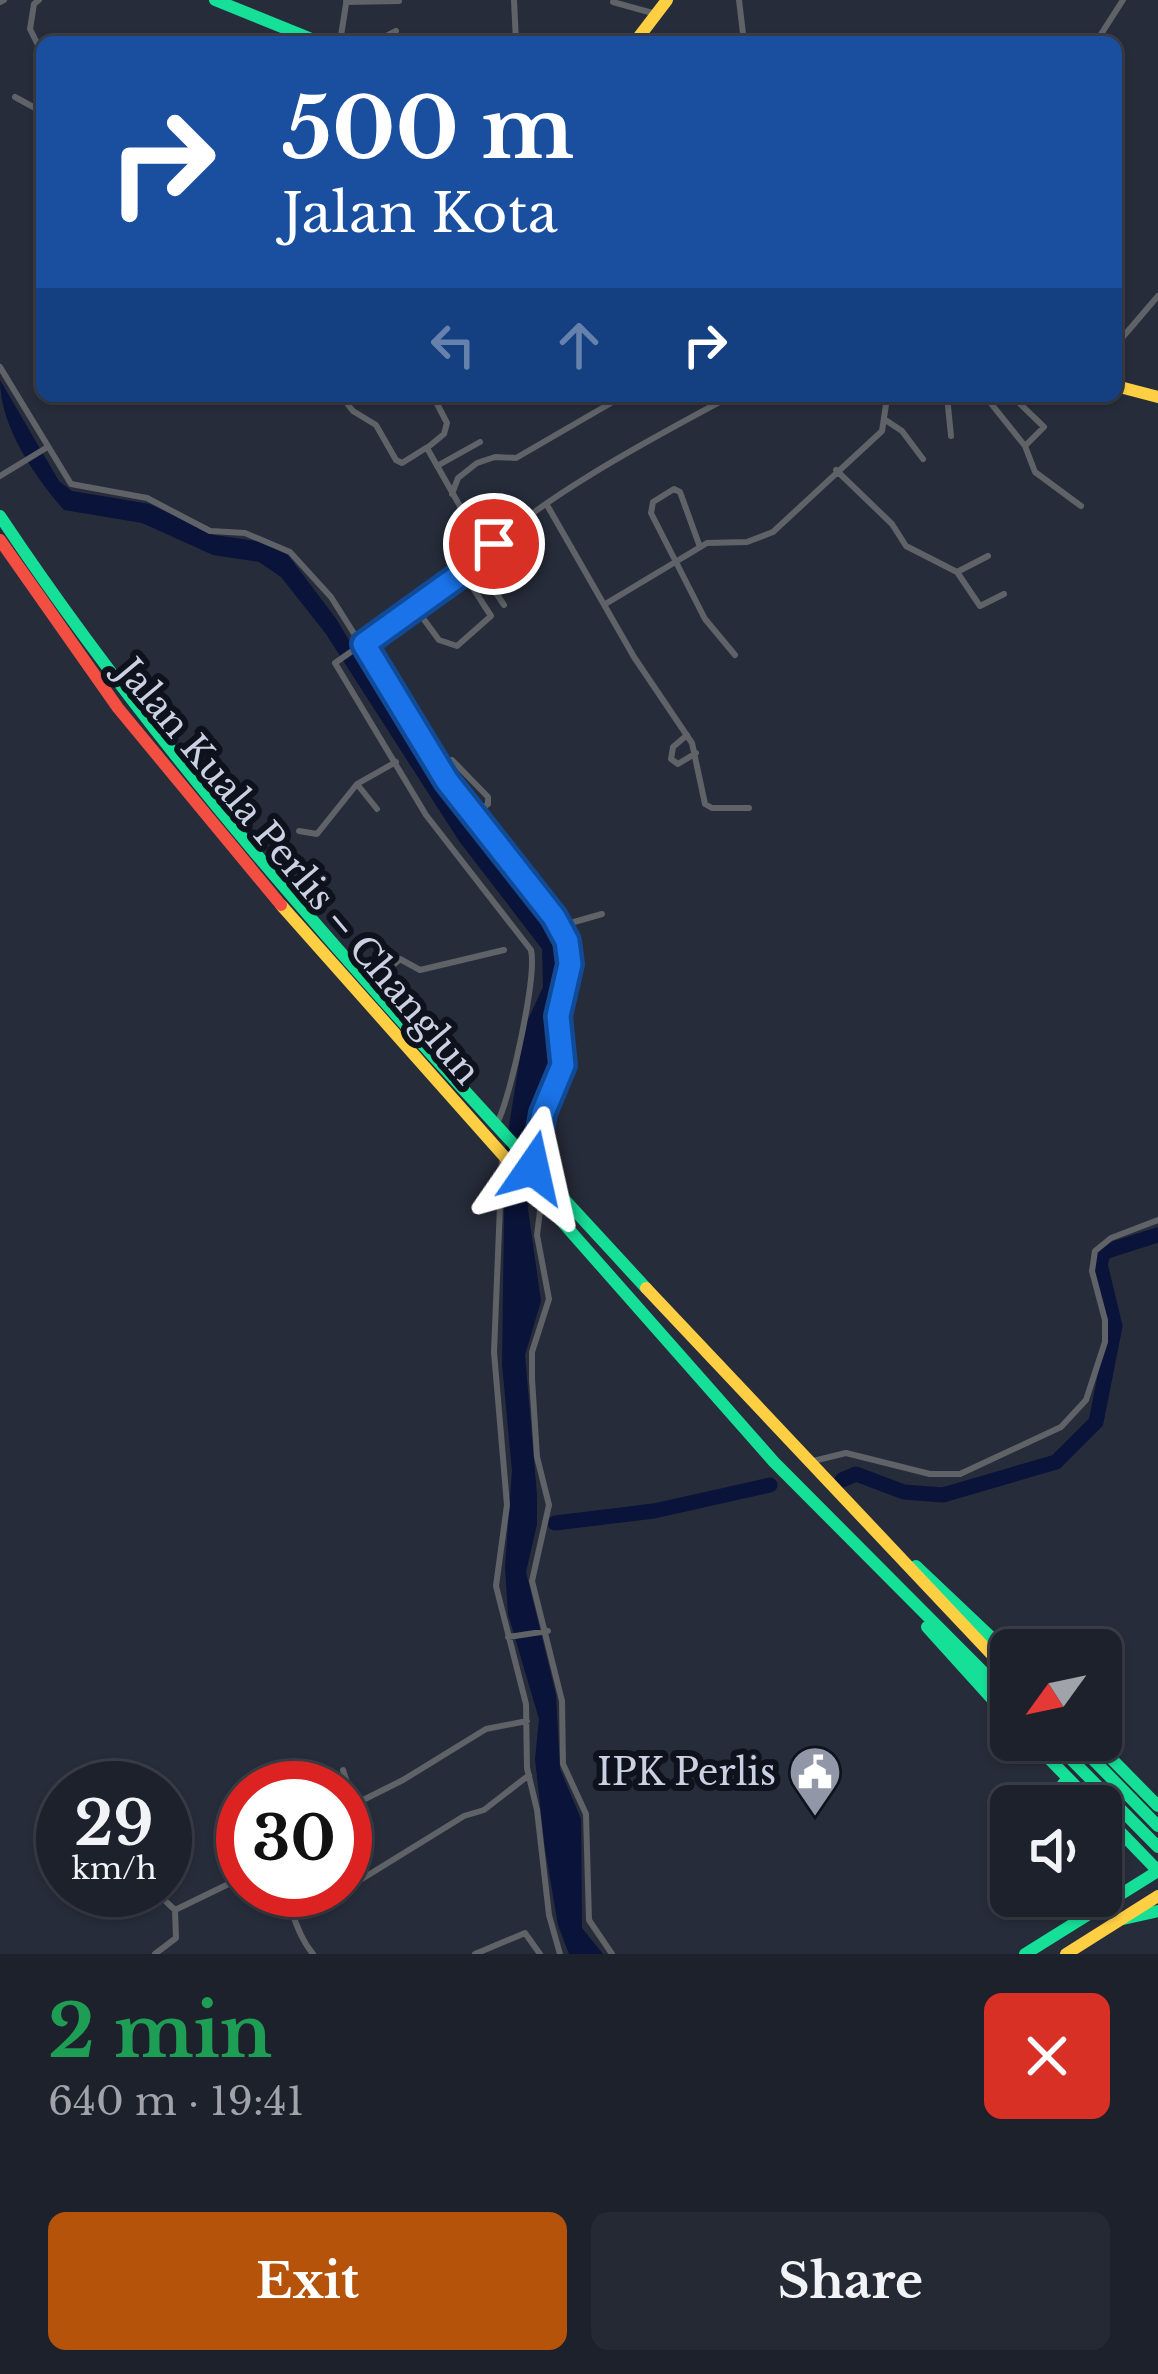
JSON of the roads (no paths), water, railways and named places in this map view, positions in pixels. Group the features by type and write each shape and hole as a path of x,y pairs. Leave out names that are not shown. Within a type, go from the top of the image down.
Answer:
{"main road":[{"path":"215,0 304,36"},
{"path":"640,36 667,0"},
{"path":"1122,388 1158,397"},
{"name":"Jalan Kuala Perlis – Changlun","path":"0,516 87,644 181,768 370,986 819,1478 990,1653"},
{"name":"Jalan Kuala Perlis – Changlun","path":"0,540 164,768 540,1200 789,1478 990,1692"},
{"path":"819,1478 990,1637"},
{"path":"1046,1761 1065,1785"},
{"path":"1050,1761 1074,1785"},
{"path":"1081,1761 1158,1826"},
{"path":"1086,1761 1158,1847"},
{"path":"1115,1761 1156,1803"},
{"path":"1122,1837 1155,1875 1122,1895"},
{"path":"1066,1954 1158,1896"},
{"path":"1123,1919 1158,1911"},
{"path":"1025,1954 1085,1917"}],"street":[{"path":"514,0 516,36"},
{"path":"739,0 742,36"},
{"path":"1100,36 1124,0"},
{"path":"341,36 346,1 399,2"},
{"path":"32,2 30,29 36,41"},
{"path":"613,2 656,14"},
{"path":"386,36 396,31"},
{"path":"15,98 36,111"},
{"path":"1122,339 1157,301"},
{"path":"0,367 43,449 63,478 78,488 147,498 209,531 245,533 281,544 331,597 436,763 560,926 570,964 558,1016 563,1065 543,1113 532,1167"},
{"path":"346,402 376,424 396,460 409,460 444,434 448,423 436,402"},
{"path":"452,494 458,478 477,464 495,457 516,458 613,402"},
{"path":"499,1128 532,974 531,950 438,832 336,662 546,505 721,402"},
{"path":"607,603 700,547 716,541 754,541 773,532 882,431 890,402"},
{"path":"948,402 951,436"},
{"path":"990,402 1025,446 1038,475 1081,506"},
{"path":"1018,402 1044,428 1025,446"},
{"path":"887,421 902,430 922,459"},
{"path":"437,466 480,442"},
{"path":"427,448 452,494 494,548 513,567 527,562"},
{"path":"0,476 43,449"},
{"path":"836,470 892,524 906,547 957,572 980,606 1004,594"},
{"path":"700,547 689,509 674,489 651,507 705,620 735,655"},
{"path":"546,505 640,667 687,735 696,753 705,804 749,808"},
{"path":"957,572 988,556"},
{"path":"475,562 504,605"},
{"path":"414,606 444,644 457,646 491,616 462,571"},
{"path":"687,735 670,757 678,764 696,753"},
{"path":"436,763 452,760 488,797 488,804 472,814"},
{"path":"299,831 313,836 322,830 357,784 396,762"},
{"path":"357,784 377,808"},
{"path":"560,926 602,914"},
{"path":"370,986 400,958 420,970 504,950"},
{"path":"502,1157 494,1352 506,1505 496,1586 527,1721 546,1898 560,1954"},
{"path":"540,1200 537,1235 549,1300 532,1352 532,1379 537,1457 549,1505 532,1581 563,1710 563,1765 586,1814 586,1907 593,1928 612,1954"},
{"path":"819,1478 846,1454 930,1474 960,1474 1061,1427 1086,1400 1105,1342 1105,1320 1092,1270 1095,1251 1111,1238 1158,1220"},
{"path":"511,1637 545,1631"},
{"path":"372,1794 486,1729 527,1721"},
{"path":"372,1873 464,1816 484,1810 530,1774"},
{"path":"154,1954 174,1941 175,1917"},
{"path":"295,1917 300,1937 313,1954"},
{"path":"475,1954 526,1933 540,1954"}],"water":[{"path":"0,380 59,481 72,491 150,504 214,535 263,542 288,555 337,620 423,766 553,926 560,945 561,972 550,1037 555,1079 543,1098 533,1139 528,1209 541,1301 525,1355 537,1495 537,1524 526,1572 556,1695 560,1769 581,1819 582,1928 603,1954 569,1954 558,1925 535,1759 539,1719 508,1614 505,1567 512,1471 502,1364 505,1151 525,1026 543,987 542,949 459,841 326,634 281,577 259,562 213,555 142,523 64,510 41,482 12,432"}],"waterway":[{"path":"842,1480 856,1474 904,1492 943,1495 1056,1462 1096,1422 1115,1326 1100,1264 1104,1252 1158,1235"},
{"path":"555,1523 654,1511 770,1485"}],"place":[{"name":"IPK Perlis","path":"815,1818"}]}
